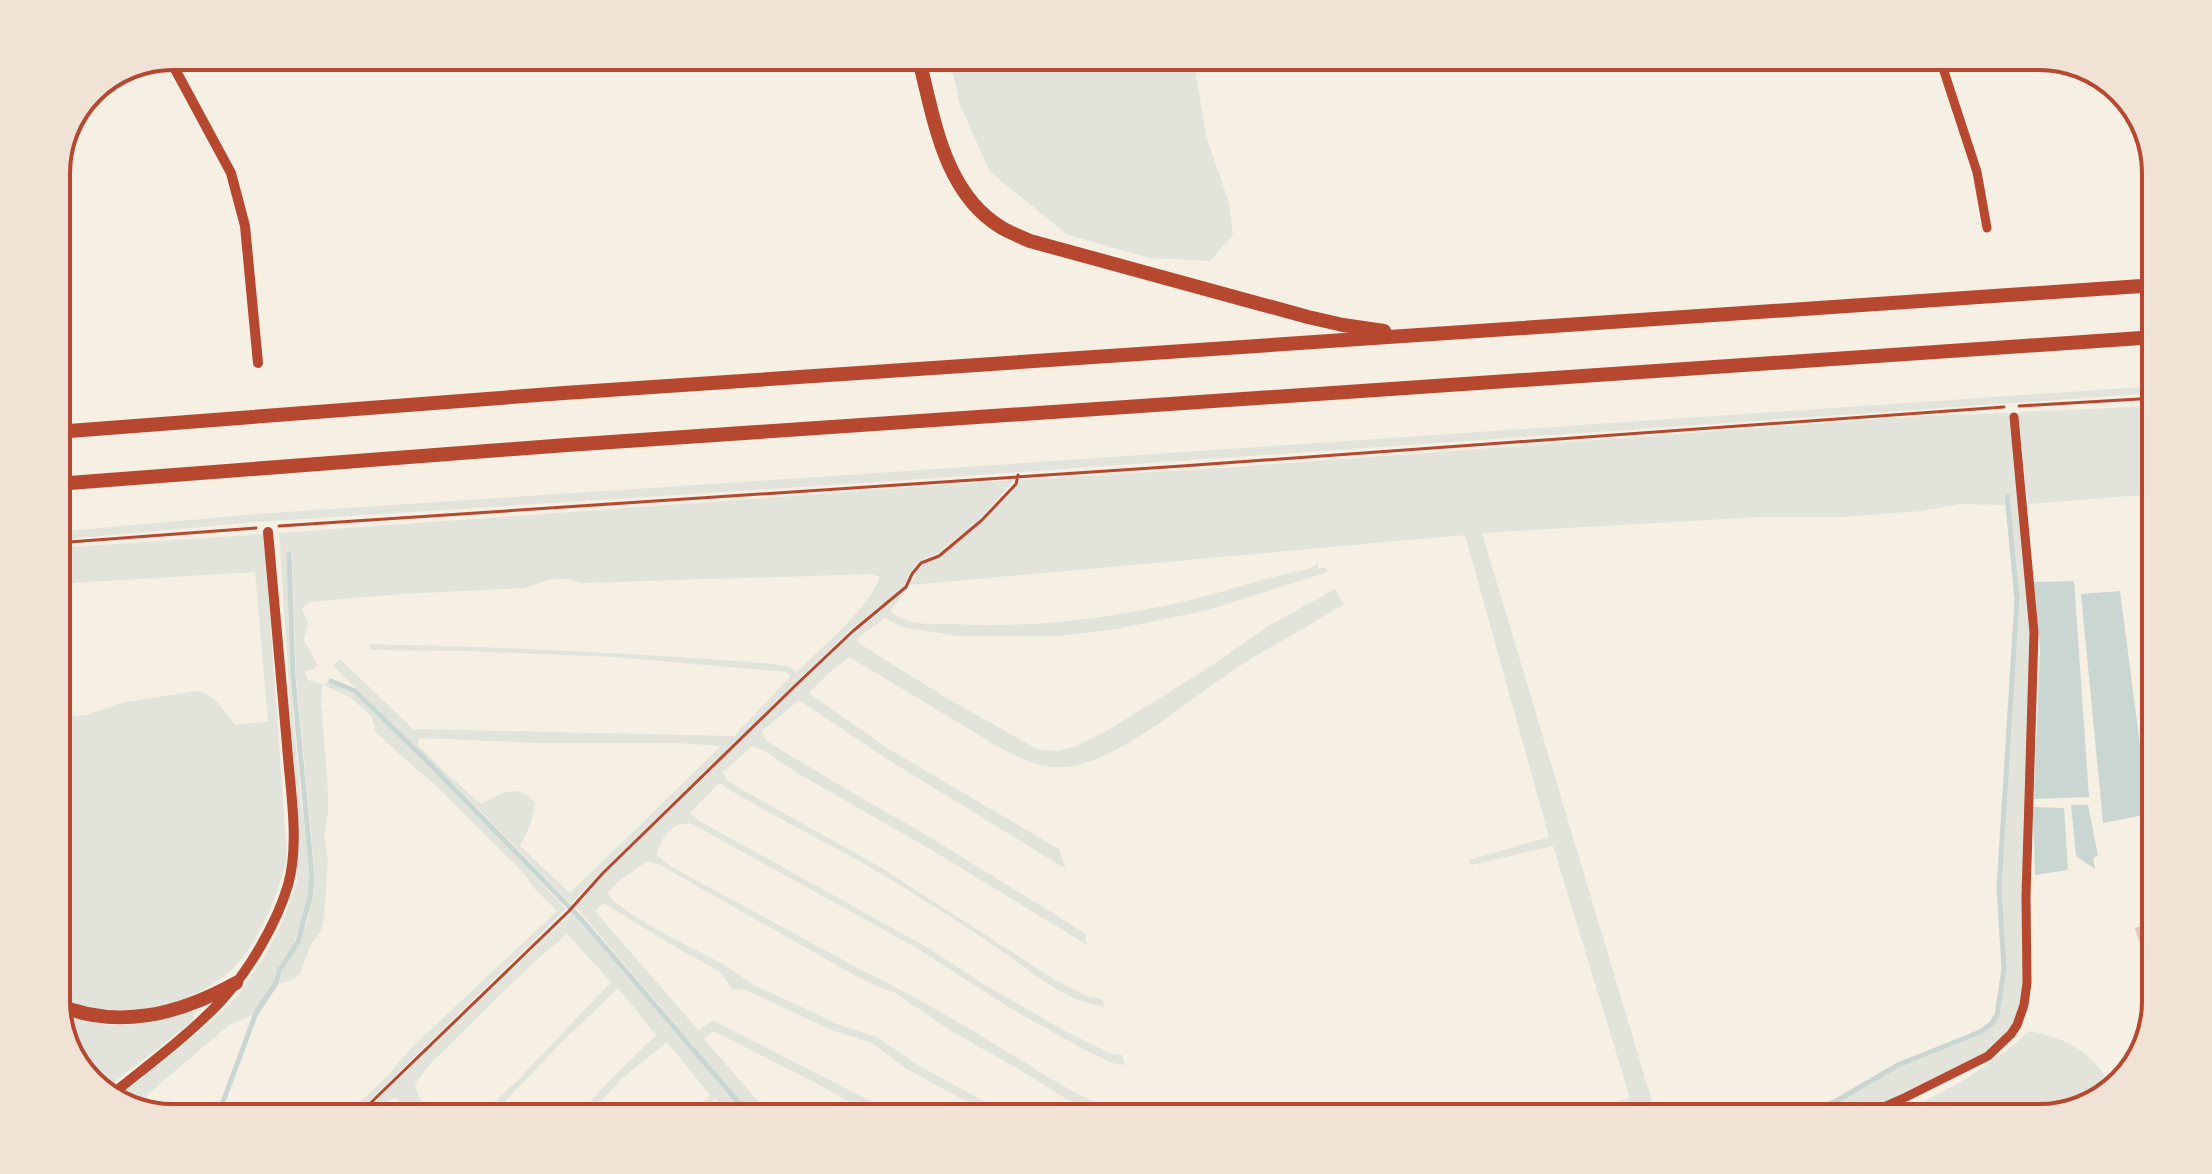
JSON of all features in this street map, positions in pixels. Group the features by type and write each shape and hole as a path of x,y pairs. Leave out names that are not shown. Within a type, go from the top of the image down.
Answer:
{"highway":[{"path":"922,70 947,160 960,187 979,210 1002,228 1030,241 1308,317 1343,325 1424,334"},
{"path":"70,431 380,406 2142,286"},
{"path":"70,483 583,443 2142,338"},
{"path":"70,1010 124,1018 185,1007 236,983"}],"main road":[{"path":"175,70 231,173 245,226 258,363"},
{"path":"119,1089 172,1047 222,1000 258,950 288,885 292,867 293,817 268,532"}],"street":[{"path":"1944,70 1977,172 1987,228"},
{"path":"1890,1104 1988,1056 2011,1034 2024,1005 2027,983 2026,896 2034,632 2014,417"}],"path":[{"path":"70,542 1353,454 1825,418 2142,399"},
{"path":"369,1104 797,684 906,587 921,563 939,556 982,520 1016,484 1018,475"}],"shaded area":[{"path":"952,70 1195,70 1206,135 1229,203 1233,235 1210,261 1149,258 1068,235 990,172 960,105"},
{"path":"2142,387 2142,394 257,522 70,539 70,531 256,514"},
{"path":"2142,407 2142,495 2028,504 2018,412"},
{"path":"2013,413 2031,651 2024,796 2023,986 2020,1010 2007,1035 1988,1052 1880,1104 1834,1104 1899,1066 1981,1034 1993,1025 1999,1015 2005,969 2001,888 2019,599 2008,493 2004,495 2005,505 1959,504 1921,511 1841,517 1761,517 1482,533 1653,1104 1610,1104 1630,1098 1553,846 1472,865 1469,860 1549,837 1465,535 910,585 924,564 939,557 985,521 1018,485 1019,480 1923,416"},
{"path":"1014,480 980,519 937,554 918,562 904,587 851,629 571,904 333,666 340,659 413,729 734,736 790,677 787,672 615,657 371,650 369,644 673,657 774,664 790,667 797,672 855,615 880,577 871,574 583,583 564,579 548,580 525,588 309,602 302,610 308,621 304,640 318,665 305,671 308,680 322,684 328,792 324,836 328,860 324,917 321,931 310,946 301,972 294,979 279,984 282,971 301,940 308,919 315,873 296,676 292,552 287,550 290,680 301,801 309,850 310,882 305,909 294,944 276,971 273,986 254,1014 228,1026 148,1094 147,1101 140,1099 125,1091 186,1043 238,995 267,952 283,921 297,882 297,806 279,533","holes":["419,738 541,743 721,746 570,893 520,846 534,809 535,803 529,797 516,791 509,792 481,804 418,745"]},
{"path":"264,534 287,856 273,902 258,933 250,948 230,971 192,995 146,1008 99,1009 70,1001 70,717 86,715 125,702 198,691 214,700 235,725 268,721 255,572 70,583 70,547"},
{"path":"1318,563 1318,568 1326,568 1328,572 1208,610 1122,628 1061,636 958,636 902,627 885,618 859,637 859,643 945,697 1037,749 1056,751 1074,747 1110,729 1216,663 1268,626 1335,589 1344,604 1238,667 1124,746 1075,766 1041,765 1016,756 849,657 809,693 887,748 1059,849 1066,869 887,759 799,700 762,731 766,741 1085,933 1087,945 765,751 752,746 723,772 726,779 741,789 880,867 1055,980 1089,997 1102,999 1105,1007 1089,1004 1060,991 890,879 719,783 690,813 928,948 1065,1031 1109,1053 1122,1055 1125,1065 1112,1063 1081,1048 1010,1008 915,947 692,824 685,823 673,828 664,837 659,849 657,855 670,866 938,1010 1068,1089 1100,1104 1077,1104 1068,1100 953,1032 894,992 856,976 658,864 647,861 607,893 633,915 725,965 754,985 842,1026 877,1037 921,1067 989,1104 971,1104 905,1068 872,1043 831,1030 744,989 733,990 719,971 603,903 595,911 699,1031 712,1020 877,1104 854,1104 713,1031 704,1039 761,1104 743,1104 576,907 604,875 799,685 908,589 890,611 912,622 1036,624 1173,604 1309,569"},
{"path":"2074,581 2089,797 2034,799 2040,648 2034,582"},
{"path":"2120,591 2142,760 2142,815 2103,823 2081,594"},
{"path":"328,682 354,694 428,764 566,909 366,1104 358,1104 410,1049 557,911 522,871 437,787 376,733 371,716 351,698 322,684"},
{"path":"2071,805 2088,805 2098,856 2093,858 2095,869 2076,856"},
{"path":"2033,807 2064,808 2068,870 2035,875"},
{"path":"572,913 737,1104 719,1104 715,1099 710,1104 701,1104 710,1095 667,1042 620,1080 599,1104 589,1104 656,1035 618,988 502,1104 492,1104 611,982 567,934 534,962 430,1064 415,1084 426,1104 405,1104 395,1098 386,1104 373,1104"},
{"path":"195,1012 193,1021 112,1084 87,1058 75,1034 72,1018 109,1025 155,1021"},
{"path":"2029,1031 2056,1038 2078,1049 2097,1065 2107,1078 2084,1093 2052,1103 1918,1104 1997,1058"}],"building":[{"path":"2142,926 2142,951 2135,928"}],"waterway":[{"path":"1828,1104 1898,1065 1980,1032 1997,1015 2004,969 1999,888 2017,599 2007,496"},
{"path":"222,1104 256,1013 298,942 310,897 312,875 293,677 289,554"},
{"path":"331,681 355,691 581,919 740,1104"}]}
